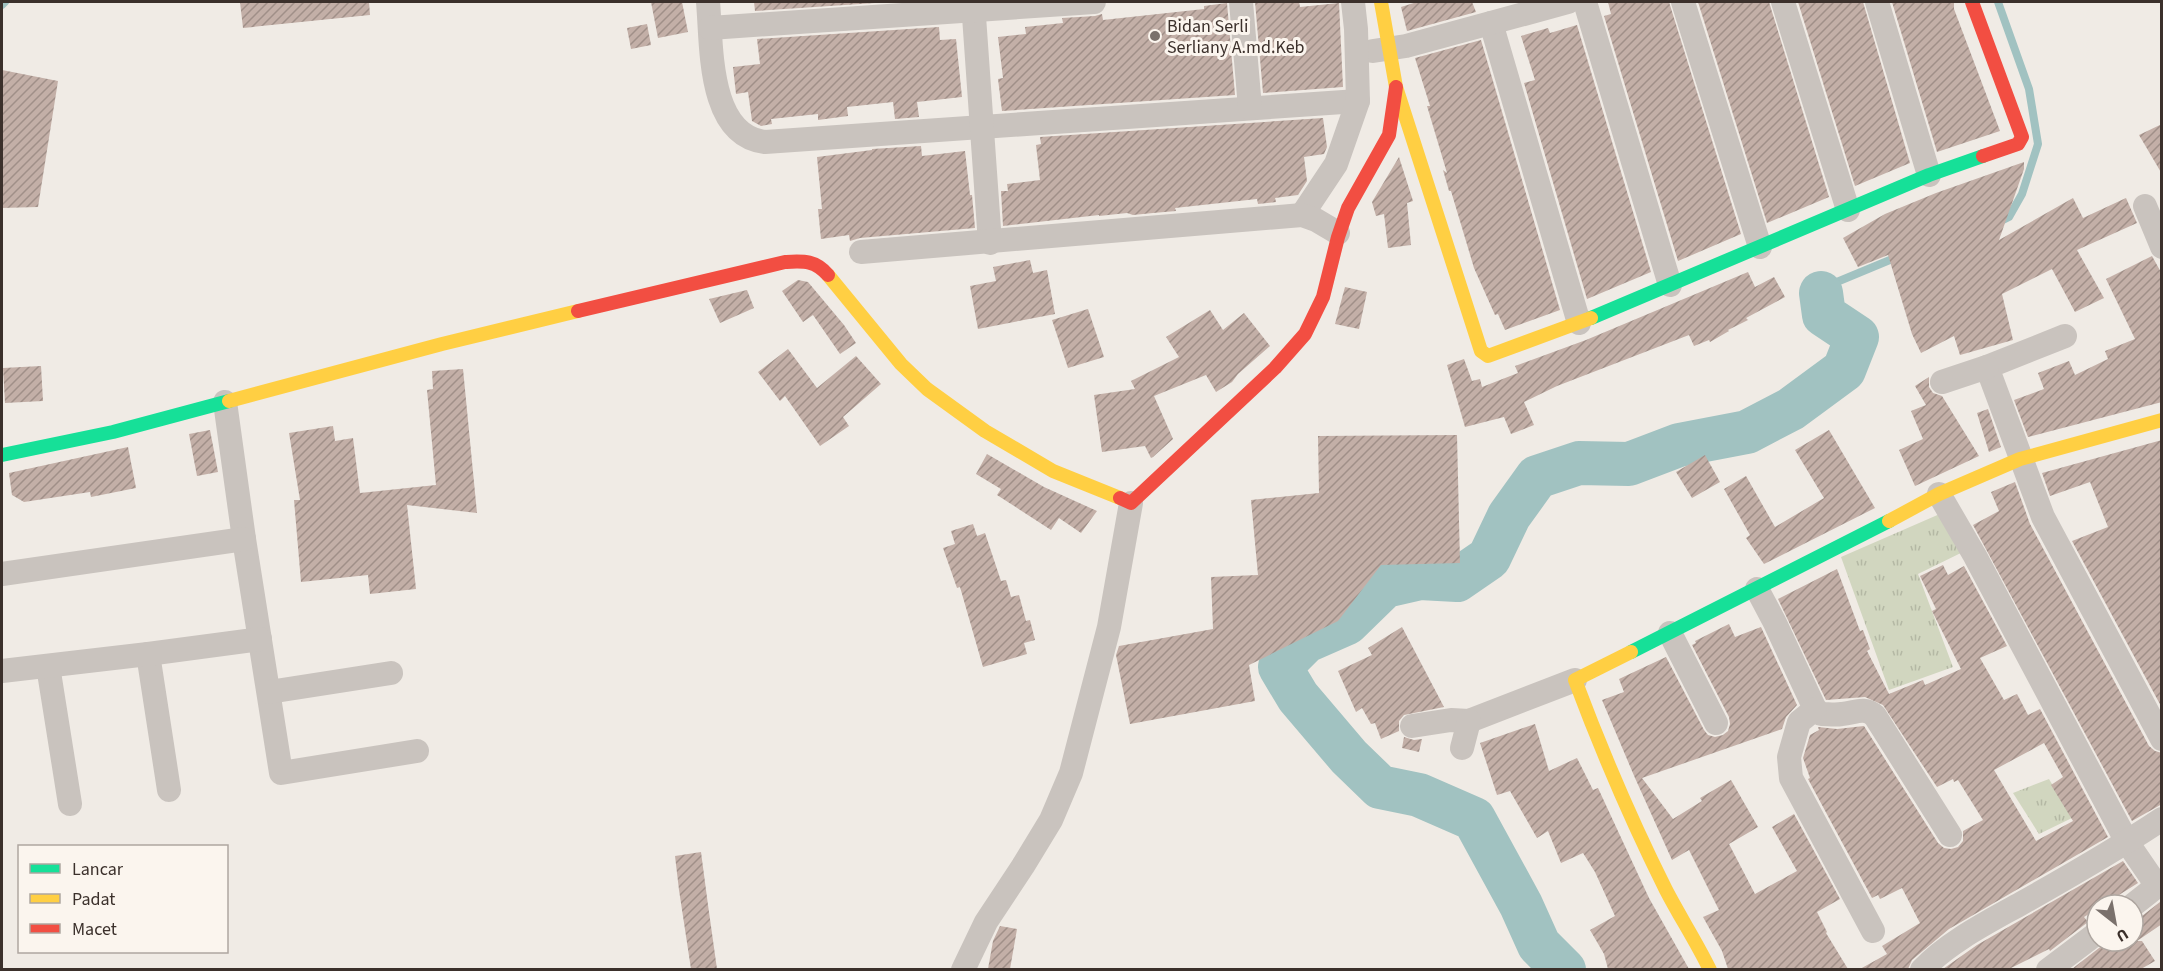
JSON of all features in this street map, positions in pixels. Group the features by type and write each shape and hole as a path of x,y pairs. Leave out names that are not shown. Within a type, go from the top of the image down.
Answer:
{"street":[{"path":"708,2 716,86 719,96 733,124 752,140 765,142 1358,101"},
{"path":"710,28 973,6 1094,2"},
{"path":"1241,2 1250,108"},
{"path":"1302,215 1336,164 1358,101 1353,2"},
{"path":"1381,2 1396,87 1484,355 1492,356 1579,323 1929,176 2021,141 2022,136 1972,2"},
{"path":"1357,51 1389,50 1568,2"},
{"path":"1585,2 1670,285"},
{"path":"1683,2 1760,247"},
{"path":"1783,2 1848,210"},
{"path":"1877,2 1929,176"},
{"path":"973,6 990,243"},
{"path":"1491,23 1579,323"},
{"path":"963,969 986,922 1051,820 1071,773 1109,627 1131,503 1177,462 1296,345 1311,325 1320,302 1338,233 1349,206 1386,139 1393,117 1396,87"},
{"path":"2145,206 2162,247"},
{"path":"861,252 990,243 1302,215 1338,233"},
{"path":"4,455 113,432 442,344 785,262 803,261 819,265 901,364 927,389 985,431 1053,471 1131,503"},
{"path":"1942,382 1987,368 2065,336"},
{"path":"1987,368 2043,517 2162,739"},
{"path":"225,402 243,539 281,774 417,751"},
{"path":"1412,726 1451,720 1468,721 1575,680 1864,535 1940,494 2020,459 2162,420"},
{"path":"1940,494 2127,842 2151,877 2154,885 2145,896"},
{"path":"2,574 243,539"},
{"path":"1756,589 1775,623 1815,709 1821,714 1843,714 1860,710 1869,711 1875,716 1950,835"},
{"path":"1670,633 1716,723"},
{"path":"2,671 260,639"},
{"path":"148,654 169,790"},
{"path":"48,666 70,804"},
{"path":"269,692 391,673"},
{"path":"1575,680 1627,808 1667,891 1710,969"},
{"path":"1815,709 1799,722 1789,757 1791,778 1873,931"},
{"path":"1462,748 1468,721"},
{"path":"1922,969 1944,951 2001,914 2127,842 2162,819"},
{"path":"2048,969 2085,942"}],"green space":[{"path":"1942,513 1969,549 1918,574 1953,667 1889,690 1841,557"},
{"path":"2049,779 2072,818 2039,834 2013,793"}],"building":[{"path":"240,2 369,2 370,15 243,28"},
{"path":"651,2 682,2 688,32 658,38"},
{"path":"754,2 890,2 755,11"},
{"path":"1255,2 1299,2 1300,7 1339,3 1343,87 1263,93"},
{"path":"1417,2 1472,2 1476,12 1407,31 1401,7"},
{"path":"1608,2 1669,2 1741,234 1678,261 1604,16 1611,14"},
{"path":"1698,2 1769,2 1829,197 1767,223"},
{"path":"1798,2 1863,2 1910,163 1855,186"},
{"path":"1892,2 1954,2 1954,9 2000,131 1937,152"},
{"path":"1227,3 1235,95 1002,111 998,79 1003,78 998,37 1026,34 1025,27 1063,23 1062,18 1102,14 1103,20 1204,9 1204,6"},
{"path":"647,24 651,45 631,49 627,28"},
{"path":"1577,25 1651,272 1587,299 1524,83 1535,80 1521,36 1548,28 1550,33"},
{"path":"939,27 940,40 956,39 962,97 917,102 919,117 895,119 893,102 847,107 848,116 818,120 818,114 771,119 772,124 761,126 752,121 748,92 736,94 733,67 760,64 757,39"},
{"path":"1481,40 1560,310 1505,330 1498,314 1495,315 1474,268 1443,170 1447,173 1415,58"},
{"path":"2,70 58,81 38,207 2,208"},
{"path":"1323,118 1327,147 1324,154 1304,157 1307,181 1298,195 1275,198 1276,202 1258,204 1257,199 1175,208 1176,211 1099,215 1003,226 1001,191 1008,191 1007,184 1040,180 1036,145 1041,144 1040,137"},
{"path":"2162,124 2162,174 2139,135"},
{"path":"921,146 922,156 965,151 975,228 860,238 850,241 849,235 821,239 818,209 822,209 817,157 872,149"},
{"path":"1399,157 1413,201 1407,203 1411,245 1388,248 1384,214 1376,216 1372,202"},
{"path":"2024,162 2024,169 1999,240 2073,198 2083,218 2126,198 2137,223 2077,250 2104,298 2075,312 2052,269 2002,294 2013,340 1960,355 1954,336 1921,353 1912,334 1888,255 1858,267 1843,238 1885,214"},
{"path":"2152,256 2162,274 2162,402 2028,437 2014,400 2044,389 2038,373 2069,361 2075,375 2108,359 2105,351 2135,339 2106,279"},
{"path":"1030,260 1033,273 1047,270 1055,314 978,329 970,286 996,281 993,267"},
{"path":"1748,272 1755,287 1774,277 1785,297 1746,318 1748,320 1710,342 1709,340 1694,346 1689,335 1557,386 1524,402 1534,425 1511,434 1504,417 1465,427 1447,365 1464,359 1472,381 1480,379 1482,387 1518,373 1515,366 1586,340"},
{"path":"798,280 808,282 856,343 840,354 813,315 803,322 782,291"},
{"path":"1345,287 1367,292 1359,329 1335,324"},
{"path":"747,290 754,308 720,323 709,299"},
{"path":"1088,309 1104,357 1068,368 1052,320"},
{"path":"1210,310 1223,330 1244,313 1270,346 1232,382 1216,392 1206,375 1154,396 1173,439 1153,457 1151,458 1145,446 1102,452 1094,395 1135,389 1131,381 1179,357 1166,337"},
{"path":"788,349 817,388 856,356 881,384 843,417 849,426 820,446 785,396 780,401 758,372"},
{"path":"41,366 43,401 5,403 3,368"},
{"path":"463,369 477,513 407,505 416,589 370,594 368,575 301,582 294,500 300,500 289,433 333,426 335,441 353,438 360,493 436,485 427,390 433,389 432,371"},
{"path":"1929,377 1929,387 1933,393 1942,396 1979,456 1915,486 1899,450 1923,439 1911,411 1926,405 1915,386"},
{"path":"1988,409 2001,447 1989,452 1977,413"},
{"path":"210,430 218,472 197,476 189,434"},
{"path":"1829,430 1875,508 1764,564 1746,538 1750,535 1724,489 1746,476 1775,527 1824,498 1795,450"},
{"path":"1457,435 1460,563 1381,565 1338,621 1249,665 1255,701 1130,724 1116,655 1119,646 1213,629 1211,577 1258,575 1251,500 1319,493 1318,436"},
{"path":"2162,440 2162,708 2072,541 2108,527 2090,482 2050,496 2042,473"},
{"path":"128,447 136,488 91,497 90,492 24,502 12,495 9,473"},
{"path":"987,454 1044,487 1097,511 1081,533 1059,518 1051,530 997,495 1001,489 976,474"},
{"path":"1705,455 1720,482 1692,498 1676,472"},
{"path":"2015,482 2030,524 2149,746 2162,753 2162,804 2132,821 1973,525 1999,511 1991,492"},
{"path":"973,524 977,536 985,533 1001,581 1006,580 1011,597 1019,595 1026,621 1030,620 1035,640 1024,643 1027,654 983,667 960,587 957,588 943,548 955,544 951,531"},
{"path":"1943,565 1948,575 1964,566 2007,646 1980,658 2004,700 2017,694 2028,715 2040,709 2108,837 1949,929 1912,960 1908,969 1860,969 1887,954 1882,946 1920,923 1902,888 1880,899 1878,895 1872,898 1808,779 1810,778 1803,758 1810,735 1819,730 1818,727 1837,729 1864,726 1938,843 1944,848 1958,847 1963,841 1963,831 1983,820 1958,780 1954,782 1953,779 1937,787 1883,705 1865,697 1826,700 1778,599 1837,569 1860,631 1863,630 1870,649 1867,651 1889,694 1923,680 1925,685 1961,669 1932,611 1936,609 1920,576","holes":["2044,743 2063,777 2051,785 2073,821 2036,841 1994,770"]},
{"path":"1729,624 1735,637 1761,627 1797,705 1786,717 1782,729 1642,778 1673,819 1702,801 1700,798 1731,780 1758,827 1729,844 1755,894 1797,871 1772,827 1794,814 1840,899 1817,912 1826,933 1848,969 1728,969 1722,951 1703,917 1719,910 1689,850 1672,860 1602,700 1624,692 1619,679 1666,657 1704,730 1708,735 1715,737 1723,735 1728,731 1729,717 1692,645 1696,643 1695,641"},
{"path":"1402,627 1444,707 1404,715 1399,721 1399,731 1381,739 1375,723 1371,724 1362,708 1356,712 1338,671 1372,655 1368,648"},
{"path":"1535,724 1549,771 1577,758 1593,790 1598,788 1649,898 1689,969 1608,969 1604,954 1590,930 1615,916 1595,872 1583,853 1561,863 1548,831 1537,838 1510,791 1497,795 1480,743"},
{"path":"1404,737 1414,740 1422,739 1419,752 1402,748"},
{"path":"701,852 717,969 691,969 679,890 675,856"},
{"path":"2123,861 2138,883 2122,893 2085,893 2085,924 2050,951 2049,949 2009,969 1943,969 1977,945"},
{"path":"2160,902 2162,924 2145,936 2145,914"},
{"path":"1000,926 1017,929 1010,969 988,969 993,941"},
{"path":"2145,946 2155,961 2141,969 2072,969 2093,953 2145,953"}],"waterway":[{"path":"2,5 5,2"},
{"path":"1998,2 2029,89 2038,144 2022,194 2009,217 1999,222"},
{"path":"1821,293 1832,284 1897,257"},
{"path":"1564,970 1539,945 1521,905 1474,819 1419,795 1380,787 1349,757 1298,697 1280,667 1306,641 1347,623 1385,586 1420,578 1457,580 1489,558 1509,516 1537,477 1579,463 1629,464 1679,445 1747,432 1791,409 1844,370 1857,337 1824,315 1821,293"}],"traffic: fast":[{"path":"1591,318 1929,175 1983,156"},
{"path":"2,455 113,432 229,401"},
{"path":"1631,652 1889,521"}],"traffic: slow":[{"path":"1381,2 1396,87 1481,351 1488,356 1591,318"},
{"path":"828,275 901,364 927,389 985,431 1053,471 1120,498"},
{"path":"229,401 442,344 578,311"},
{"path":"1889,521 1939,494 2020,459 2162,420"},
{"path":"1631,652 1575,680 1641,839 1710,970"}],"traffic: jam":[{"path":"1972,2 2022,137 2018,144 1983,156"},
{"path":"1120,498 1131,503 1275,368 1305,334 1323,297 1348,208 1389,135 1396,87"},
{"path":"578,311 785,262 809,262 828,275"}],"place":[{"name":"Bidan Serli Serliany A.md.Keb","path":"1155,36"}]}
